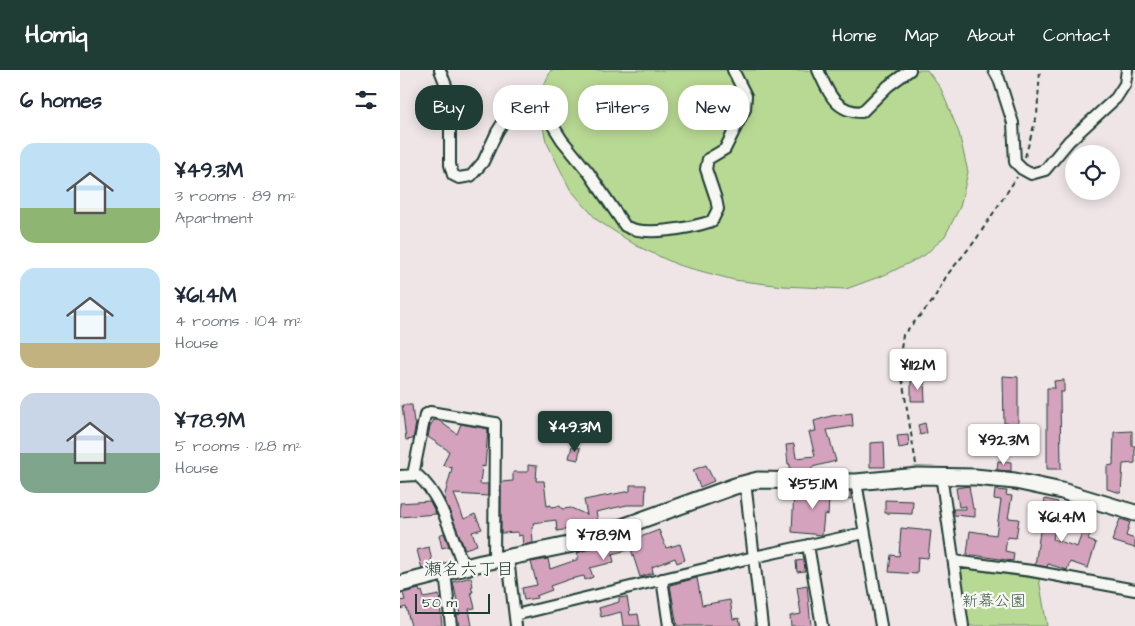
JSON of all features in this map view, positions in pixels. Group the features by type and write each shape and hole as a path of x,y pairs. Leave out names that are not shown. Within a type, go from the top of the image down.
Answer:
{"street":[{"path":"440,70 447,88 450,126 450,165 453,175 459,178 471,176 483,162 496,132 521,94 529,94 540,105 562,140 589,172 625,226 633,231 692,227 712,221 718,209 706,170 708,159 725,150 745,109 746,96 733,70"},
{"path":"818,70 828,93 840,106 851,112 862,112 888,86 910,70"},
{"path":"994,70 1013,123 1015,162 1031,174 1045,170 1069,141 1116,98 1125,84 1127,70"},
{"path":"413,475 425,416 430,412 496,423 501,559 516,621 662,579 864,534"},
{"path":"400,476 417,475 424,480 436,498 464,567"},
{"path":"942,475 963,626"},
{"path":"400,584 464,567 597,538 745,482 758,480 856,482 942,475 1015,481 1062,490 1135,513"},
{"path":"745,482 762,626"},
{"path":"856,482 881,626"},
{"path":"808,545 822,626"},
{"path":"954,561 1032,571 1135,590"},
{"path":"445,572 451,626"},
{"path":"662,579 670,626"}],"path":[{"path":"918,476 902,378 901,349 903,335 932,302 947,275 975,241 1022,169 1037,115 1040,70"}],"green space":[{"path":"551,70 927,70 941,89 959,133 968,172 960,207 945,236 925,255 887,274 846,289 783,286 734,280 678,265 637,246 597,220 570,189 546,141 544,130 568,130 568,85 544,85"},
{"name":"新幕公園","path":"959,568 1039,579 1047,626 969,626"}],"building":[{"path":"1003,376 1018,377 1018,424 1004,423"},
{"path":"924,380 925,401 911,401 911,381"},
{"path":"1064,380 1064,392 1060,392 1061,469 1047,469 1047,388 1055,388 1054,381"},
{"path":"402,405 412,405 414,423 416,423 413,439 406,440"},
{"path":"852,413 853,426 827,430 836,461 812,467 812,472 790,471 786,445 794,444 796,458 815,456 809,432 816,431 814,421"},
{"path":"434,420 438,420 457,434 461,424 488,429 485,467 482,466 480,484 488,484 488,496 454,494 464,519 475,514 482,529 472,532 477,545 465,549 444,498 452,468 443,465 449,451 428,437 430,426"},
{"path":"925,423 927,433 920,435 918,425"},
{"path":"586,431 586,441 578,441 577,432"},
{"path":"1132,431 1132,446 1135,446 1135,463 1123,464 1121,493 1107,489 1107,466 1113,465 1114,432"},
{"path":"908,435 909,446 899,448 897,436"},
{"path":"884,442 885,467 870,467 870,443"},
{"path":"572,446 580,448 578,460 569,458"},
{"path":"998,461 1011,462 1011,471 997,470"},
{"path":"528,465 537,466 536,481 544,481 547,506 560,506 562,509 571,508 587,515 584,500 630,491 630,485 646,485 645,505 627,505 596,512 599,525 576,534 575,528 557,531 556,520 533,523 533,543 523,545 522,535 518,536 518,532 501,533 501,482 513,481 513,472 528,472"},
{"path":"706,465 714,481 700,487 693,470"},
{"path":"969,486 973,509 975,509 975,517 954,515 953,509 966,509 966,506 959,507 956,488"},
{"path":"794,490 828,493 828,491 851,491 851,499 829,498 828,515 824,514 822,535 792,532"},
{"path":"995,490 1007,491 1006,495 1012,496 1008,518 1019,519 1016,538 1007,537 1005,551 1014,553 1013,561 967,554 970,531 996,535 1001,500 994,499"},
{"path":"1045,499 1058,502 1053,522 1056,523 1053,539 1077,547 1087,519 1094,522 1088,540 1096,543 1088,568 1070,562 1067,570 1048,564 1047,567 1035,565"},
{"path":"885,500 913,501 912,514 885,513"},
{"path":"430,501 436,514 400,517 400,503"},
{"path":"1120,519 1130,522 1126,536 1135,539 1135,548 1112,541"},
{"path":"901,528 931,531 928,558 918,557 917,574 889,572 891,555 899,556"},
{"path":"659,530 666,548 680,544 685,560 677,563 675,558 652,567 653,573 640,577 631,549 612,554 614,562 590,568 593,577 585,580 584,576 570,579 550,586 552,590 536,596 537,598 524,600 522,588 537,585 531,562 548,559 550,569 579,559 577,553 626,538 625,536 635,532 638,538"},
{"path":"444,533 449,546 442,548 439,535"},
{"path":"429,547 433,566 422,569 417,550"},
{"path":"804,560 805,571 797,572 796,561"},
{"path":"471,577 473,592 471,592 475,608 469,609 472,626 459,626 457,615 460,614 453,582"},
{"path":"697,578 702,605 730,600 733,619 739,618 741,626 677,626 670,585"},
{"path":"807,585 811,626 791,626 790,616 801,614 797,587"},
{"path":"419,589 420,592 422,591 424,598 439,595 442,626 411,626 406,607 400,609 400,601 405,600 403,593"},
{"path":"627,597 630,615 638,614 640,626 623,626 621,612 601,617 599,608 619,602 619,598"}],"district":[{"name":"瀬名六丁目","path":"469,569"}]}
